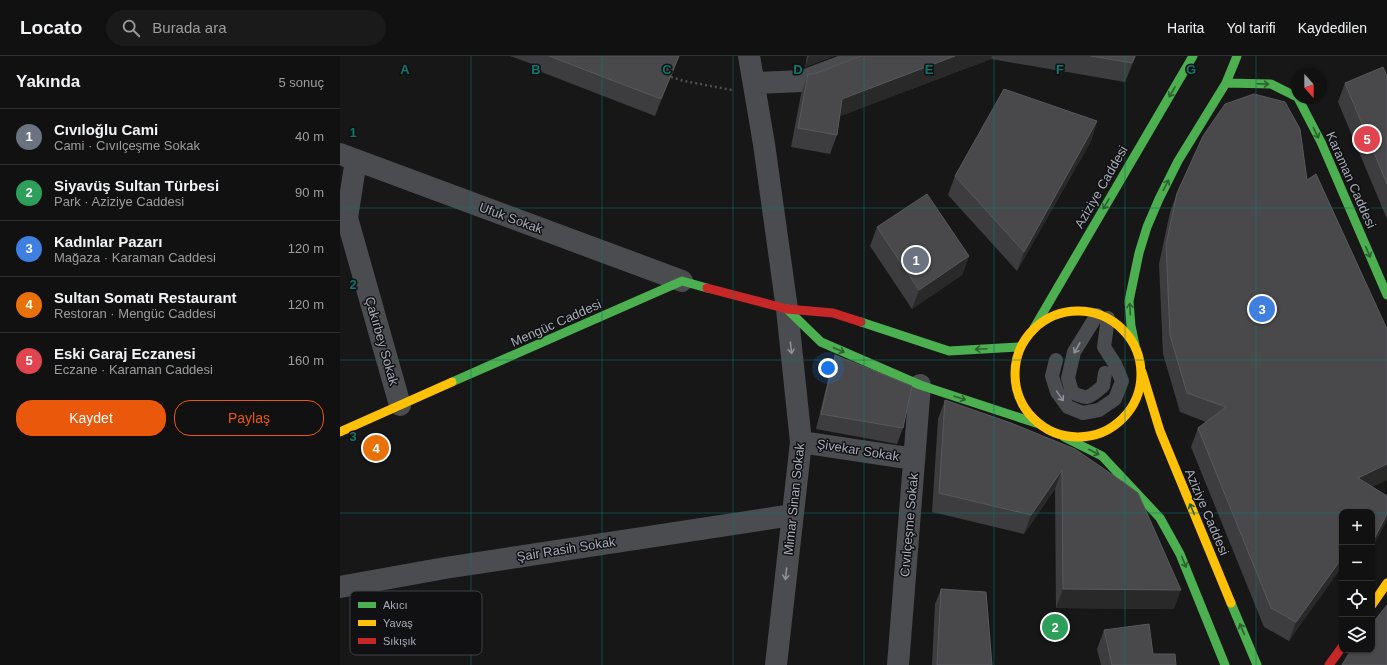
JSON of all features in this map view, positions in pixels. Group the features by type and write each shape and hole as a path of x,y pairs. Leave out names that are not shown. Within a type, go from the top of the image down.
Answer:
{"main road":[{"path":"1059,434 1081,437 1102,432 1119,422 1132,406 1140,387 1140,367 1131,326 1129,301 1139,253 1147,227 1178,160 1226,83 1237,56"},
{"name":"Aziziye Caddesi","path":"1033,330 1190,57"},
{"name":"Karaman Caddesi","path":"1226,83 1271,84 1291,94"},
{"name":"Karaman Caddesi","path":"1301,104 1321,142 1387,295"},
{"path":"682,282 787,309 832,313 950,351 1020,347"},
{"name":"Mengüc Caddesi","path":"340,432 682,282"},
{"path":"787,309 821,342 920,385 1040,425 1102,456 1160,518 1180,554 1225,665"},
{"path":"1040,425 1025,409 1016,390 1015,368 1020,347 1033,330 1049,318 1068,312 1089,312 1102,317 1124,331 1135,348"},
{"name":"Aziziye Caddesi","path":"1140,367 1160,432 1257,665"},
{"path":"1375,600 1387,583"},
{"path":"1329,665 1339,651"}],"street":[{"name":"Mimar Sinan Sokak","path":"749,56 787,309 801,442 776,665"},
{"path":"755,89 803,81 869,56"},
{"name":"Ufuk Sokak","path":"348,157 682,282"},
{"name":"Çakırbey Sokak","path":"348,157 347,218 400,405"},
{"name":"Cıvılçeşme Sokak","path":"898,665 920,385"},
{"name":"Şivekar Sokak","path":"801,442 914,459"},
{"name":"Şair Rasih Sokak","path":"340,587 445,568 792,515"}],"lane":[{"path":"1056,360 1052,376 1057,392 1068,407 1083,413 1099,410 1115,399 1122,381 1115,364 1104,347 1102,317"},
{"path":"1102,317 1074,352 1068,378 1072,392 1082,398 1092,395 1103,386 1105,373"}],"path":[{"path":"671,77 684,81 755,89"}],"building":[{"path":"549,56 679,56 661,99"},
{"path":"861,56 955,56 842,99 837,135 798,128 808,74 814,74"},
{"path":"1091,56 1135,56 1132,63"},
{"path":"1383,67 1387,76 1387,184 1345,83"},
{"path":"1004,89 1097,121 1024,252 955,176"},
{"path":"1254,94 1285,102 1300,129 1307,180 1316,174 1387,329 1387,464 1358,478 1387,496 1387,514 1375,537 1375,509 1339,509 1339,562 1296,622 1271,608 1198,428 1226,407 1187,393 1170,335 1166,245 1177,193 1203,136 1225,104"},
{"path":"927,194 969,256 919,290 877,227"},
{"path":"835,355 912,386 903,428 821,414"},
{"path":"945,400 1011,423 1075,449 1138,493 1181,590 1063,589 1062,470 1031,515 939,493"},
{"path":"941,589 986,592 992,665 937,665"},
{"path":"1387,605 1387,665 1342,665 1349,653 1375,653 1375,620"},
{"path":"1149,624 1153,654 1175,654 1176,665 1112,665 1104,630"}],"traffic: fast":[{"path":"1034,328 1193,56"},
{"path":"1135,345 1131,326 1129,301 1139,253 1147,227 1178,161 1226,83 1237,56"},
{"path":"1226,83 1271,84 1291,94"},
{"path":"1301,104 1321,142 1387,295"},
{"path":"452,382 682,281 707,288"},
{"path":"787,309 821,342 920,385 1039,424"},
{"path":"861,322 949,351 1020,347"},
{"path":"1064,437 1102,456 1160,518 1180,554 1225,665"},
{"path":"1231,603 1257,665"}],"traffic: slow":[{"path":"1078,311 1102,316 1113,322 1126,334 1136,350 1141,374 1136,398 1130,409 1118,422 1102,432 1078,437 1054,432 1043,426 1030,414 1020,398 1015,374 1020,350 1026,339 1038,326 1054,316 1078,311"},
{"path":"1142,372 1160,431 1231,603"},
{"path":"340,432 452,382"},
{"path":"1375,601 1387,583"}],"traffic: jam":[{"path":"707,288 787,309 833,313 861,322"},
{"path":"1329,665 1339,651"}],"place":[{"name":"Eski Garaj Eczanesi","path":"1367,139"},
{"name":"Cıvıloğlu Cami","path":"916,260"},
{"name":"Kadınlar Pazarı","path":"1262,309"},
{"name":"Sultan Somatı Restaurant","path":"376,448"},
{"name":"Siyavüş Sultan Türbesi","path":"1055,627"}]}
